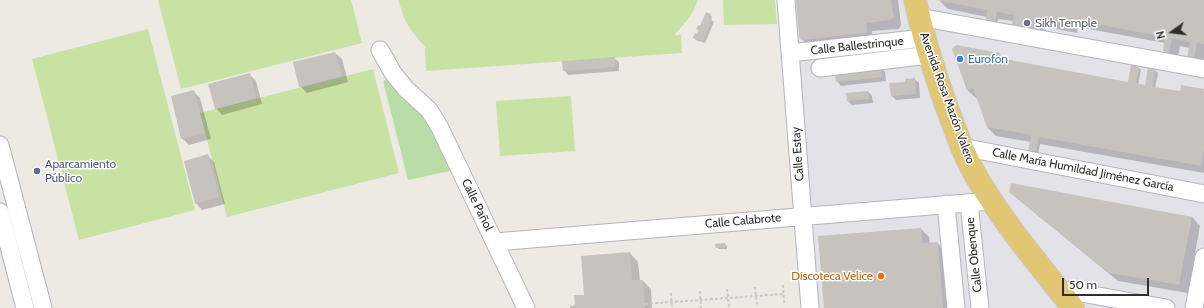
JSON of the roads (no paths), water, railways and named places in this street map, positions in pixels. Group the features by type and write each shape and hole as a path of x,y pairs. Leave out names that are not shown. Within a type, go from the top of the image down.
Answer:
{"main road":[{"name":"Avenida Rosa Mazón Valero","path":"917,8 927,46 969,163 991,201 1073,308"}],"street":[{"name":"Calle Estay","path":"786,0 810,308"},
{"path":"917,8 1204,69"},
{"name":"Calle Ballestrinque","path":"790,53 927,46"},
{"path":"820,68 927,46"},
{"name":"Calle Pañol","path":"380,50 387,64 399,81 428,100 434,117 526,308"},
{"path":"0,145 43,308"},
{"name":"Calle María Humildad Jiménez García","path":"962,147 1204,194"},
{"name":"Calle Calabrote","path":"495,242 991,201"},
{"name":"Calle Obenque","path":"969,203 980,308"},
{"path":"946,204 956,308"},
{"path":"0,212 26,308"},
{"path":"1194,308 1204,257"},
{"path":"1059,289 1166,308"}],"place":[{"name":"Sikh Temple","path":"1027,23"},
{"name":"Eurofon","path":"960,59"},
{"name":"Aparcamiento Público","path":"37,171"},
{"name":"Discoteca Velice","path":"881,276"}]}
